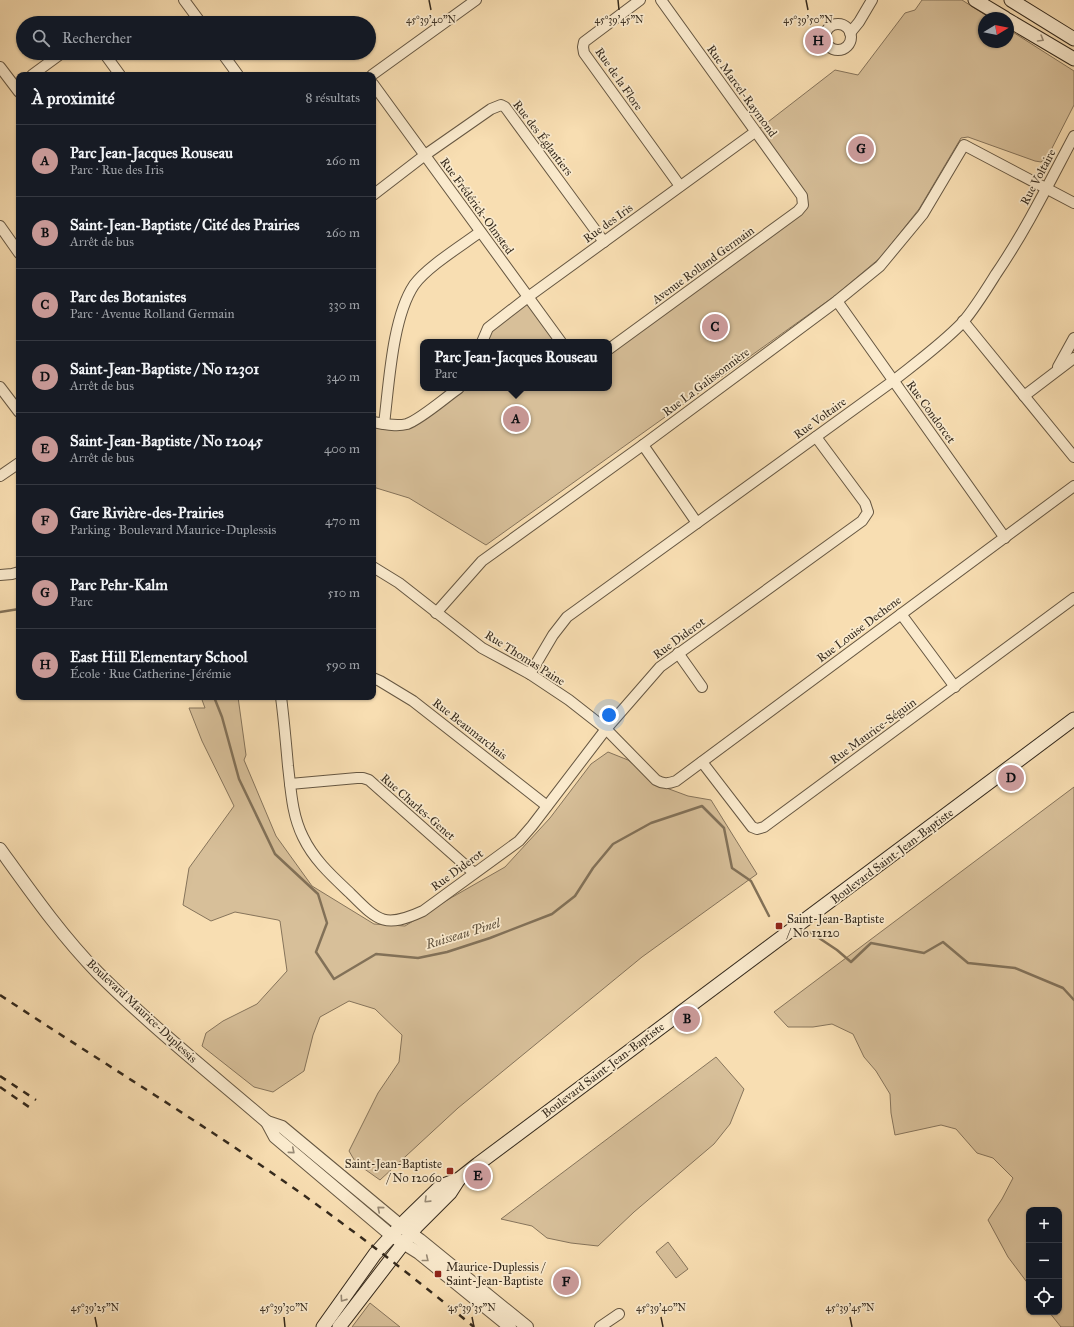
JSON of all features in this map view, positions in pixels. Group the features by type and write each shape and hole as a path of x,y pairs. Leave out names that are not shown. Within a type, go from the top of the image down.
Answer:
{"main road":[{"path":"975,0 995,12"},
{"path":"1011,0 1074,39"},
{"path":"1014,24 1074,59"},
{"name":"Boulevard Saint-Jean-Baptiste","path":"339,1327 441,1186 459,1179 1074,719"},
{"name":"Boulevard Saint-Jean-Baptiste","path":"323,1327 375,1254 392,1236 405,1235"}],"street":[{"path":"184,0 195,16"},
{"path":"376,72 476,0"},
{"name":"Rue de la Flore","path":"640,0 584,42 582,47 584,52 680,186"},
{"name":"Rue Marcel-Raymond","path":"661,0 802,196"},
{"path":"850,33 859,22 872,0"},
{"path":"36,72 52,60"},
{"path":"109,60 118,72"},
{"path":"227,60 236,72"},
{"path":"0,67 16,86"},
{"name":"Rue Frédérick-Olmsted","path":"376,88 559,339"},
{"name":"Rue des Églantiers","path":"425,155 491,109 500,105 505,107 604,242"},
{"name":"Rue des Iris","path":"483,339 488,328 528,297 755,132"},
{"name":"Rue Voltaire","path":"530,674 553,635 567,618 697,522 893,381 936,348 963,321 989,286 1047,188 1074,136"},
{"name":"Rue La Galissonnière","path":"436,613 482,561 643,445 837,301 880,266 923,214 964,145 1047,188"},
{"path":"376,193 425,155"},
{"path":"1047,188 1074,203"},
{"name":"Avenue Rolland Germain","path":"612,347 798,211 803,205 802,196"},
{"path":"0,226 16,249"},
{"path":"384,424 396,334 406,300 415,285 427,272 480,232"},
{"name":"Rue Condorcet","path":"837,301 1005,538"},
{"path":"963,321 1074,457"},
{"path":"1056,371 1074,338"},
{"path":"1024,396 1074,358"},
{"path":"0,386 16,408"},
{"path":"376,423 396,426 408,424 455,391"},
{"name":"Rue Diderot","path":"290,784 293,808 303,837 319,862 368,911 376,917 395,921 405,919 423,911 519,841 606,729 660,666 866,517 868,512 865,503 816,437"},
{"path":"643,445 697,522"},
{"path":"0,476 16,465"},
{"name":"Rue Louise Dechene","path":"656,780 665,784 676,781 1074,486"},
{"name":"Rue Thomas Paine","path":"376,569 400,583 482,648 530,674 569,700 606,729 656,780"},
{"path":"0,575 16,573"},
{"name":"Rue Maurice-Séguin","path":"702,762 752,827 757,829 764,828 1074,598"},
{"path":"901,614 955,687"},
{"path":"678,653 702,686"},
{"name":"Rue Beaumarchais","path":"376,679 413,702 547,806"},
{"path":"281,700 290,784"},
{"name":"Rue Charles-Genet","path":"290,784 357,778 369,780 474,873"},
{"name":"Boulevard Maurice-Duplessis","path":"0,849 55,924 98,972 140,1013 267,1122 275,1137 392,1236"},
{"name":"Boulevard Maurice-Duplessis","path":"267,1122 282,1127 405,1235 527,1327"},
{"name":"Boulevard Maurice-Duplessis","path":"405,1235 419,1253 510,1327"},
{"path":"600,1327 619,1314"}],"shaded area":[{"path":"922,0 962,0 981,12 978,12 978,48 1014,48 1014,33 1074,71 1074,105 1047,158 1041,162 1035,161 968,137 961,138 919,209 881,257 836,295 486,545 409,498 376,488 376,422 408,424 451,391 612,391 612,347 798,211 802,196 755,132 835,70 858,75 905,13 915,10"},
{"path":"528,297 558,339 483,339 488,328"},
{"path":"202,700 238,700 246,755 244,760 276,836 312,886 374,924 405,926 505,867 550,818 591,764 608,752 628,760 661,786 688,796 711,800 757,874 642,957 458,1108 380,1180 356,1163 349,1151 378,1093 399,1062 402,1035 375,1009 349,1001 320,1017 313,1035 304,1071 273,1092 254,1087 202,1046 206,1033 223,1021 257,1004 287,971 280,921 235,912 211,921 183,905 189,868 234,806 202,741 189,708 205,708"},
{"path":"1074,787 1074,1327 1061,1327 1051,1315 1062,1315 1062,1207 1026,1207 1026,1281 1008,1257 988,1220 1002,1199 1013,1178 993,1158 977,1153 956,1129 941,1125 895,1135 891,1113 890,1094 876,1071 864,1057 853,1034 832,1024 813,1027 788,1027 774,1012"},
{"path":"716,1057 744,1089 730,1124 714,1144 634,1212 598,1246 571,1243 547,1238 532,1226 501,1219"},
{"path":"668,1242 688,1269 676,1278 656,1252"},
{"path":"370,1303 400,1327 352,1327"}],"waterway":[{"name":"Ruisseau Pinel","path":"0,612 16,609"},
{"name":"Ruisseau Pinel","path":"215,700 222,717 239,779 275,854 318,894 327,923 316,952 334,979 376,954 418,958 447,952 490,938 552,914 575,896 593,868 613,844 651,823 702,806 724,828 732,868 751,881 769,916"},
{"name":"Ruisseau Pinel","path":"810,932 837,950 851,962 871,943 924,953 943,942 968,963 1015,968 1063,988 1074,1000"}],"railway":[{"path":"0,995 185,1115 295,1189 386,1256 474,1327"},
{"path":"0,1076 36,1100"},
{"path":"0,1087 29,1107"}],"place":[{"name":"East Hill Elementary School","path":"818,41"},
{"name":"Parc Pehr-Kalm","path":"861,149"},
{"name":"Parc des Botanistes","path":"715,327"},
{"name":"Parc Jean-Jacques Rouseau","path":"516,419"},
{"name":"Saint-Jean-Baptiste / No 12301","path":"1011,778"},
{"name":"Saint-Jean-Baptiste / No 12120","path":"779,926"},
{"name":"Saint-Jean-Baptiste / Cité des Prairies","path":"687,1019"},
{"name":"Saint-Jean-Baptiste / No 12060","path":"450,1171"},
{"name":"Saint-Jean-Baptiste / No 12045","path":"478,1176"},
{"name":"Maurice-Duplessis / Saint-Jean-Baptiste","path":"438,1274"},
{"name":"Gare Rivière-des-Prairies","path":"566,1282"}]}
